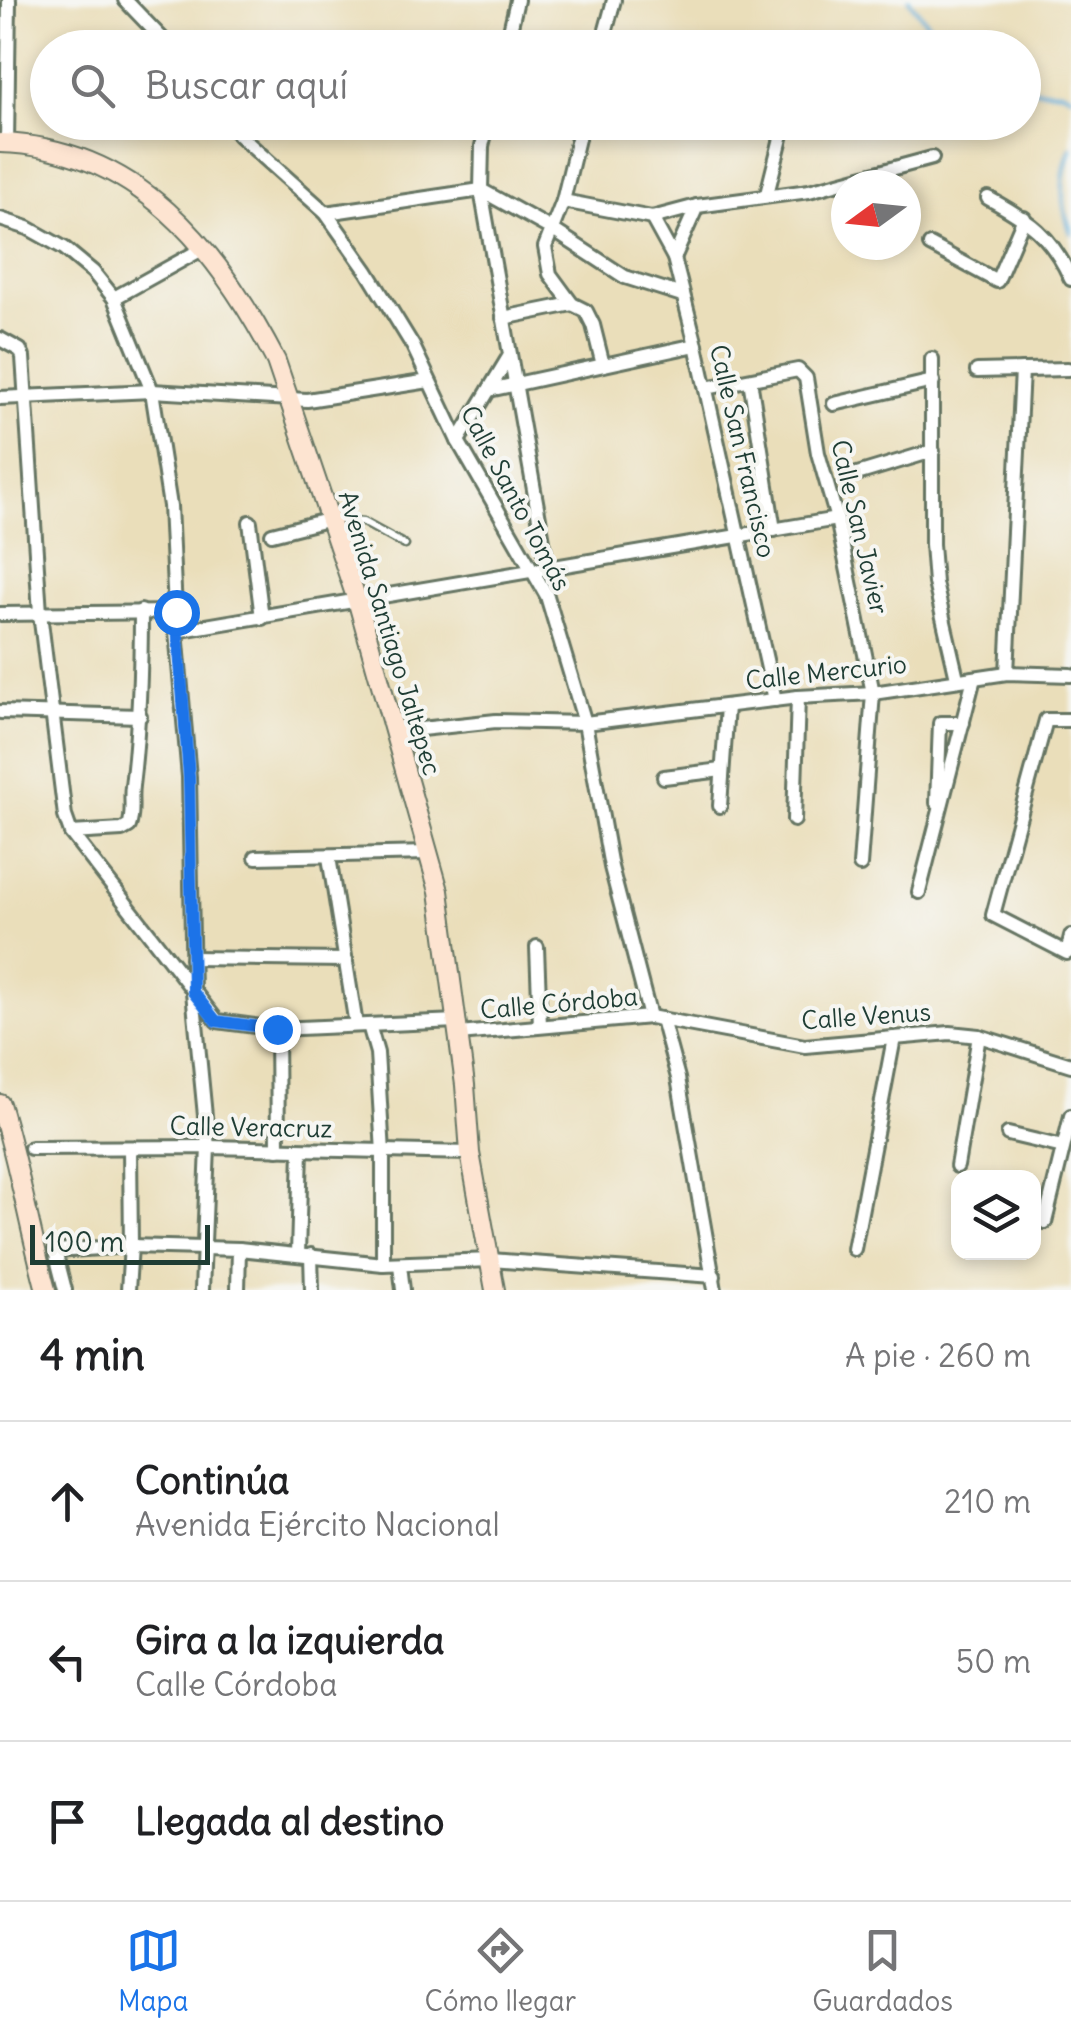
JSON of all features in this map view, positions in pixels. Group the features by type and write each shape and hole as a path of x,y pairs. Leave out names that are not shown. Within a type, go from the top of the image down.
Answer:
{"street":[{"path":"4,143 9,0"},
{"path":"125,0 154,30"},
{"path":"510,30 517,0"},
{"path":"606,30 614,0"},
{"name":"Calle Santo Tomás","path":"245,140 326,213 386,301 413,346 458,441 547,596 586,723 612,866 656,1018 678,1078 714,1283"},
{"path":"484,140 480,190 548,569"},
{"path":"578,140 563,200 544,247 550,274 572,304 586,311 603,364"},
{"path":"767,194 781,140"},
{"name":"Avenida Santiago Jaltepec","path":"4,143 80,156 160,202 204,248 257,325 292,399 358,603 439,891 470,1153 495,1290"},
{"path":"563,200 652,218 767,194 809,191 932,158"},
{"path":"326,213 480,190 553,230 624,278 682,295"},
{"path":"988,198 1024,218 1049,239 1071,279"},
{"path":"674,258 698,206"},
{"name":"Calle San Francisco","path":"652,218 674,258 775,700"},
{"path":"930,246 997,282 1024,218"},
{"path":"0,219 28,228 64,248 93,272 114,298 152,391 170,506 189,777 193,992 208,1147 202,1290"},
{"path":"114,298 204,248"},
{"path":"503,318 572,304"},
{"path":"0,339 20,350 40,614 66,816 72,833 122,830 129,826 140,716 141,611"},
{"path":"489,390 696,345"},
{"path":"458,441 510,355"},
{"path":"932,359 932,544 936,583 958,678"},
{"path":"977,370 1068,369"},
{"path":"1007,673 1022,370"},
{"name":"Calle San Javier","path":"750,380 804,372 826,489 874,693 860,865"},
{"path":"706,388 750,380 774,530"},
{"path":"0,398 152,391 306,400 429,381"},
{"path":"834,404 933,381"},
{"path":"847,476 933,450"},
{"path":"176,631 836,519"},
{"path":"272,534 331,520"},
{"path":"250,522 262,618"},
{"path":"0,614 176,612"},
{"name":"Calle Mercurio","path":"393,732 496,721 586,723 798,697 874,693 1007,673 1071,674"},
{"path":"920,892 974,678"},
{"path":"794,820 798,697"},
{"path":"720,806 727,706"},
{"path":"0,712 140,716"},
{"path":"1071,720 1046,720 992,915 1067,952 1071,936"},
{"path":"936,827 940,723 963,723"},
{"path":"664,777 722,770"},
{"name":"Calle Córdoba","path":"72,833 216,1021 277,1029 362,1025 540,1026 656,1018"},
{"path":"256,856 429,853"},
{"path":"330,857 346,960 362,1025 376,1053 383,1153 383,1264"},
{"path":"537,946 540,1026"},
{"path":"192,958 346,960"},
{"name":"Calle Venus","path":"656,1018 804,1046 950,1033 979,1036 1071,1065"},
{"path":"277,1029 278,1149"},
{"path":"957,1166 979,1036"},
{"path":"854,1249 894,1038"},
{"path":"0,1104 14,1148 28,1224 46,1290"},
{"path":"1045,1222 1065,1155 1071,1116"},
{"path":"1008,1134 1065,1155"},
{"name":"Calle Veracruz","path":"31,1148 208,1147 470,1153"},
{"path":"128,1290 130,1148"},
{"path":"301,1150 304,1254 312,1290"},
{"path":"65,1290 54,1251 131,1246 239,1249 400,1265 491,1260 714,1283"},
{"path":"238,1290 239,1249"},
{"path":"400,1265 402,1290"}],"lane":[{"path":"331,520 363,522 405,545"}],"waterway":[{"path":"909,0 933,30"},
{"path":"1041,90 1071,96"},
{"path":"1071,148 1063,191 1071,233"}],"route":[{"path":"176,612 189,777 193,992 216,1021 277,1029"}]}
